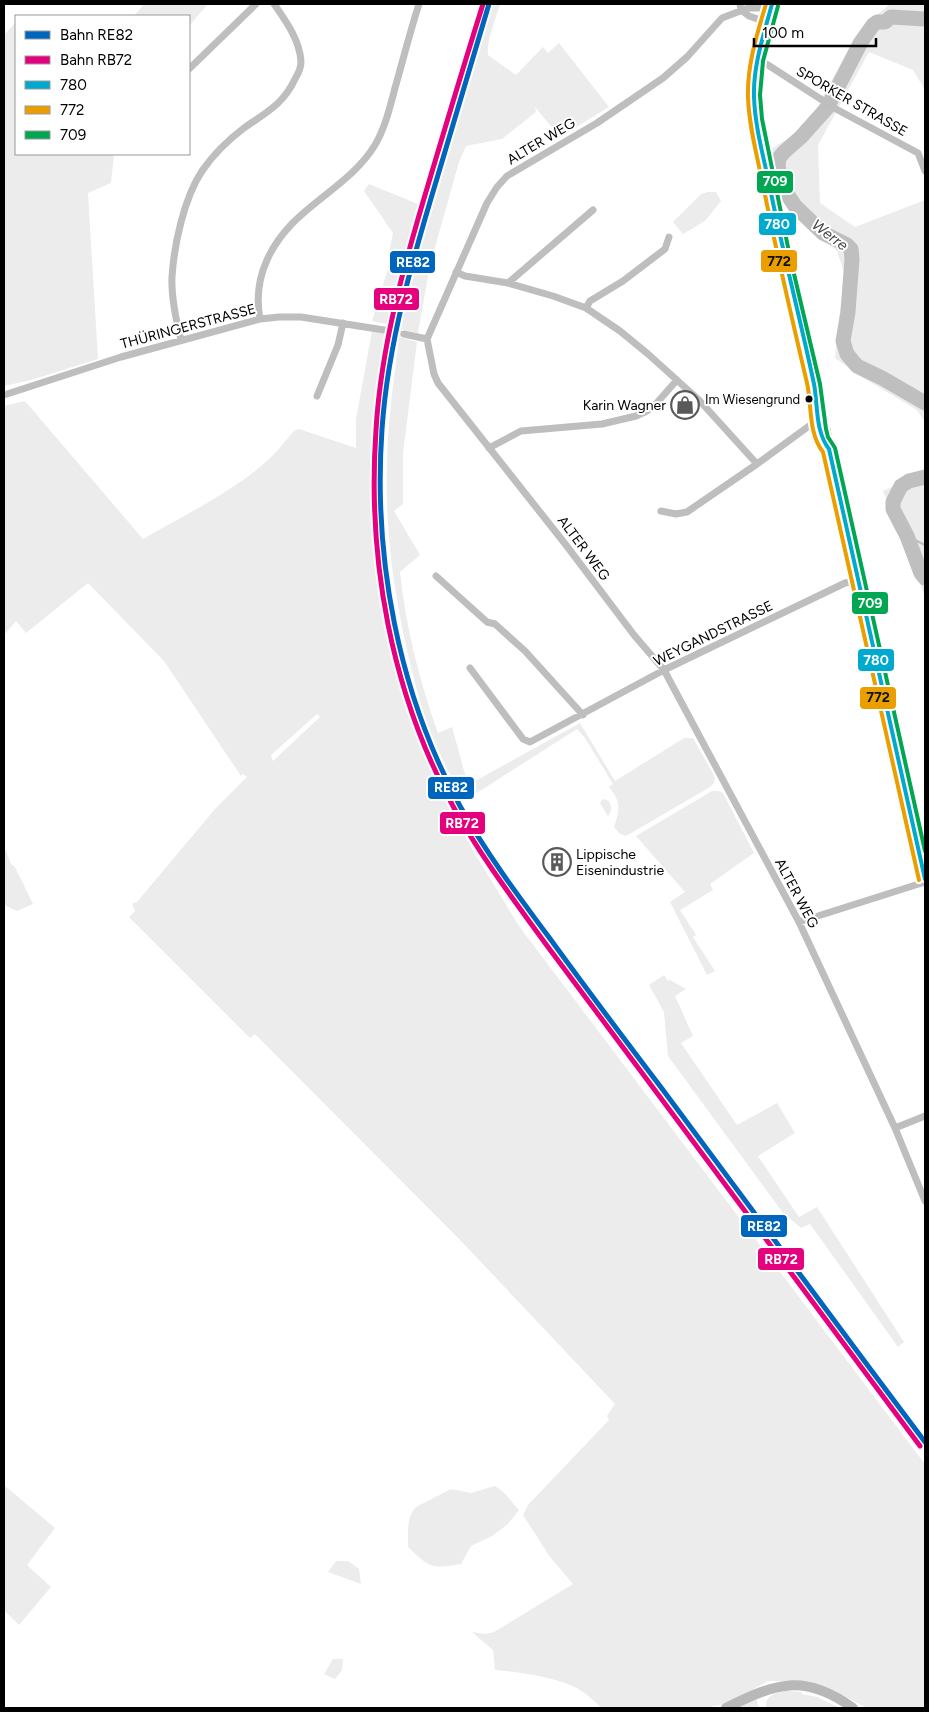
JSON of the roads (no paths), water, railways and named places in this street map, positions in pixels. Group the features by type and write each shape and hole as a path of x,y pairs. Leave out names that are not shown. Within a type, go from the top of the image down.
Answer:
{"main road":[{"path":"771,7 757,60 754,97 759,142 814,385 818,412 829,441 828,449 925,881"},
{"path":"726,1708 757,1692 773,1687 794,1684 824,1692 854,1708"}],"street":[{"path":"190,68 256,4"},
{"path":"181,340 174,313 172,277 179,231 192,188 212,157 243,129 267,114 278,104 290,90 299,72 301,62 295,39 274,4"},
{"path":"260,319 257,297 259,282 270,255 283,233 293,221 364,161 376,143 388,116 419,4"},
{"path":"740,7 771,7"},
{"path":"740,7 749,16 766,22"},
{"name":"ALTER WEG","path":"740,7 722,18 687,57 663,78 597,123 508,176 496,187 427,339 434,374 438,383 566,545 634,636 664,670 799,922 895,1128 925,1201"},
{"name":"SPORKER STRASSE","path":"757,60 768,65 836,109 918,153 925,171"},
{"path":"508,283 593,210"},
{"path":"586,308 590,301 623,281 666,249 669,237"},
{"path":"456,272 465,276 508,283 586,308 641,348 699,400 757,464"},
{"name":"THÜRINGERSTRASSE","path":"4,395 121,357 260,319 301,317 384,330"},
{"path":"317,396 338,346 343,323"},
{"path":"404,334 427,339"},
{"path":"489,448 521,431 602,424 636,416 654,406 677,380"},
{"path":"660,511 676,514 687,512 808,426 821,423"},
{"path":"436,576 487,622 495,624 525,651 583,715"},
{"name":"WEYGANDSTRASSE","path":"470,668 522,739 526,742 537,740 664,670 845,583 858,580"},
{"path":"799,922 925,881"},
{"path":"895,1128 925,1116"}],"waterway":[{"name":"Werre","path":"925,19 891,17 885,22 877,22 873,25 861,42 827,108 801,137 784,152 779,158 778,166 783,188 795,206 823,233 851,249 848,312 843,341 847,354 857,366 925,403"},
{"name":"Werre","path":"925,477 909,481 901,486 893,502 893,509 907,536 921,573 925,578"},
{"path":"907,536 925,545"}],"tunnel":[{"path":"384,330 404,334"}],"rail line":[{"name":"RB72","path":"483,4 404,269 383,365 376,430 374,479 376,527 380,576 399,672 414,719 432,764 454,808 486,860 545,943 920,1446"},
{"name":"RE82","path":"489,4 411,269 396,332 385,397 380,478 382,526 386,575 394,623 406,671 420,717 438,762 460,806 492,858 593,997 925,1442"}],"place":[{"name":"Im Wiesengrund","path":"809,399"},
{"name":"Karin Wagner","path":"685,405"},
{"name":"Lippische Eisenindustrie","path":"557,862"}]}
